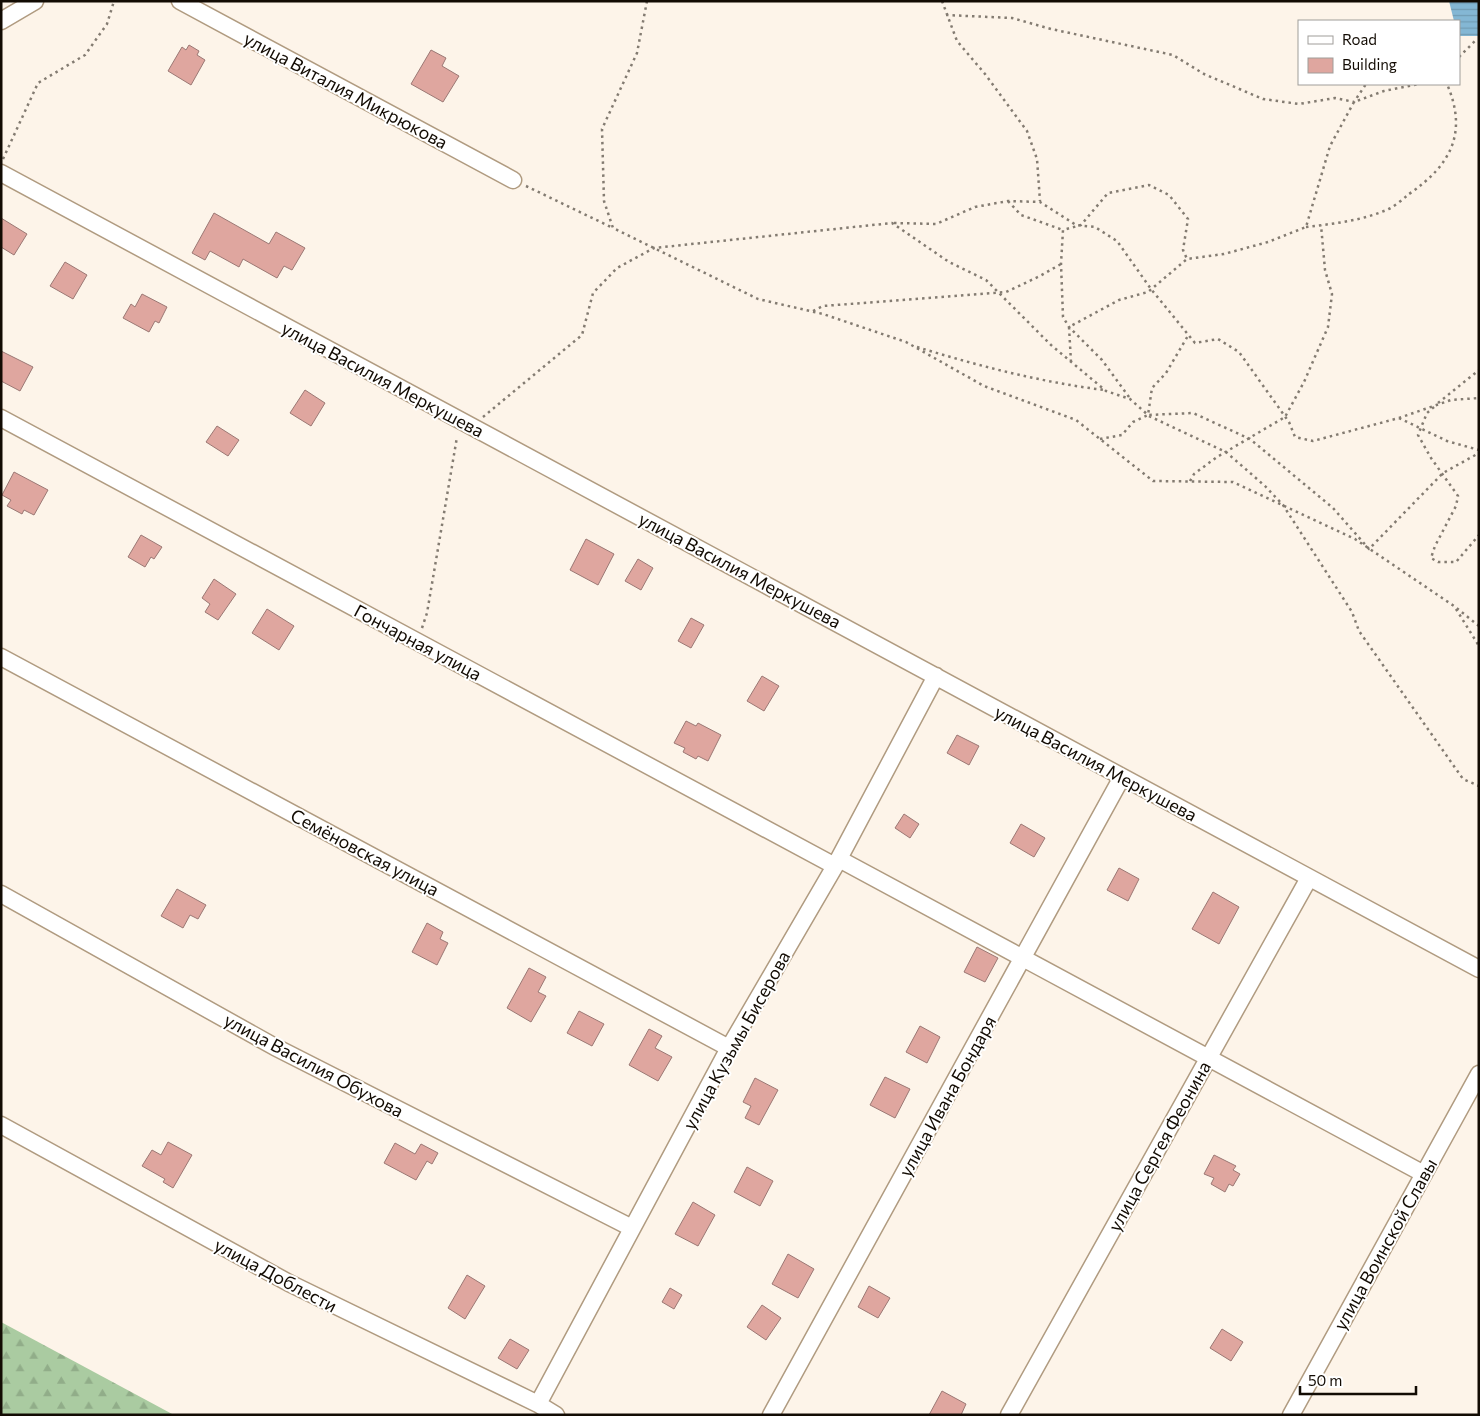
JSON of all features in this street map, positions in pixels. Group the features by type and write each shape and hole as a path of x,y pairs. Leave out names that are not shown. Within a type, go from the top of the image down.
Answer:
{"street":[{"path":"1,22 35,1"},
{"name":"улица Виталия Микрюкова","path":"180,1 513,180"},
{"name":"улица Василия Меркушева","path":"1,173 1479,969"},
{"name":"Гончарная улица","path":"1,418 837,862 1023,957 1424,1174"},
{"name":"Семёновская улица","path":"1,657 729,1048"},
{"name":"улица Кузьмы Бисерова","path":"538,1404 729,1048 837,862 936,676"},
{"name":"улица Ивана Бондаря","path":"771,1415 1122,777"},
{"name":"улица Сергея Феонина","path":"1009,1415 1308,878"},
{"name":"улица Василия Обухова","path":"1,894 275,1046 632,1228"},
{"name":"улица Воинской Славы","path":"1291,1415 1479,1074"},
{"name":"улица Доблести","path":"1,1125 289,1283 538,1404 556,1415"}],"path":[{"path":"1,164 38,83 85,55 107,24 114,1"},
{"path":"613,228 604,201 602,129 637,53 647,1"},
{"path":"942,2 957,41 986,74 1027,131 1037,160 1040,202"},
{"path":"946,15 1012,18 1173,55 1204,74 1263,99 1299,104 1335,98 1354,102 1384,91 1414,85"},
{"path":"1460,56 1474,42"},
{"path":"1306,228 1330,146 1365,85"},
{"path":"1069,327 1119,300 1148,292 1187,260 1224,254 1268,242 1306,228 1345,222 1386,211 1422,185 1446,159 1456,137 1457,114 1447,85"},
{"path":"513,180 758,299 823,314 981,367 1106,391 1130,399"},
{"path":"1008,201 1021,215 1063,230 1081,225 1108,193 1149,185 1169,194 1188,219 1183,250 1187,260"},
{"path":"654,248 892,224 936,224 975,207 1008,201 1040,202 1076,225 1095,227 1117,241 1152,289 1196,342 1218,339 1239,352 1285,417 1295,437 1313,441 1400,418 1451,400 1479,398"},
{"path":"892,224 949,262 986,280 1051,345 1106,391"},
{"path":"1190,481 1194,474 1226,452 1285,417 1304,382 1328,327 1332,294 1325,270 1321,225"},
{"path":"1063,230 1061,264 1064,317 1069,327 1102,360 1130,399 1148,415 1226,452 1265,486 1283,505 1352,612 1359,631 1463,779 1479,786"},
{"path":"812,311 823,306 1006,292 1061,264"},
{"path":"1069,327 1071,362"},
{"path":"1148,415 1152,388 1166,373 1189,334"},
{"path":"911,345 984,386 1076,420 1153,481 1233,482 1355,539 1454,606 1479,626"},
{"path":"1479,370 1427,413 1418,435 1431,458 1458,496 1454,511 1435,546 1431,558 1438,562 1456,562 1479,535"},
{"path":"1100,439 1122,435 1133,422 1148,415 1193,413 1250,438 1333,508 1369,549"},
{"path":"1400,418 1447,441 1479,452"},
{"path":"1369,549 1443,473 1479,452"},
{"path":"1454,606 1479,646"}],"green space":[{"path":"1,1322 174,1415 1,1415"}],"water":[{"path":"1449,1 1479,1 1479,36 1460,36 1460,20 1454,20"}],"building":[{"path":"189,45 199,51 197,55 205,60 191,85 168,71 182,47 186,50"},
{"path":"431,50 446,58 442,66 459,76 443,102 411,84"},
{"path":"214,213 269,244 276,232 305,248 292,270 284,266 277,278 243,259 239,267 210,251 205,260 192,253"},
{"path":"1,218 27,234 14,255 1,247"},
{"path":"65,262 87,275 73,299 50,286"},
{"path":"142,294 167,307 159,323 155,321 149,332 123,318 131,304 135,307"},
{"path":"1,351 33,367 20,391 1,381"},
{"path":"305,390 325,403 311,426 290,413"},
{"path":"217,426 239,440 228,456 206,442"},
{"path":"14,472 48,490 34,515 24,510 22,514 7,506 11,500 2,495"},
{"path":"141,535 162,547 154,559 151,557 145,567 128,557"},
{"path":"586,539 614,554 598,585 570,570"},
{"path":"638,559 653,568 641,590 625,581"},
{"path":"214,579 236,594 218,620 205,612 210,604 202,598"},
{"path":"267,609 294,626 279,650 252,633"},
{"path":"691,618 704,625 691,648 678,641"},
{"path":"762,676 779,686 764,711 747,701"},
{"path":"686,721 696,726 698,723 721,735 708,761 698,756 696,759 683,752 685,748 674,743"},
{"path":"957,735 979,746 969,765 947,753"},
{"path":"904,814 919,824 910,838 895,828"},
{"path":"1021,824 1045,838 1034,857 1010,843"},
{"path":"1119,868 1139,879 1128,901 1107,890"},
{"path":"177,889 206,905 198,919 190,915 183,928 161,916"},
{"path":"1213,892 1239,907 1219,944 1192,929"},
{"path":"427,923 443,932 440,939 448,943 437,965 412,952"},
{"path":"977,947 998,958 985,982 964,972"},
{"path":"529,968 546,977 538,992 546,996 531,1022 507,1008"},
{"path":"579,1011 604,1024 592,1046 567,1033"},
{"path":"920,1026 940,1037 927,1063 906,1052"},
{"path":"649,1029 662,1036 655,1048 672,1057 658,1081 629,1065"},
{"path":"885,1077 910,1089 895,1118 870,1105"},
{"path":"755,1078 778,1090 759,1125 745,1118 751,1106 743,1102"},
{"path":"168,1142 192,1155 173,1188 163,1182 165,1179 142,1166 152,1150 161,1155"},
{"path":"395,1143 415,1154 421,1144 438,1153 432,1164 427,1161 416,1180 384,1163"},
{"path":"1214,1155 1236,1166 1233,1170 1240,1174 1233,1186 1229,1184 1225,1192 1211,1184 1214,1178 1204,1174"},
{"path":"747,1167 773,1181 760,1206 734,1192"},
{"path":"693,1202 715,1215 698,1246 675,1234"},
{"path":"788,1254 814,1269 798,1298 772,1284"},
{"path":"467,1275 485,1286 465,1319 448,1308"},
{"path":"869,1286 890,1298 878,1318 858,1307"},
{"path":"670,1288 682,1295 674,1309 662,1302"},
{"path":"762,1305 781,1318 766,1340 747,1327"},
{"path":"1222,1329 1243,1342 1231,1361 1210,1348"},
{"path":"510,1339 529,1350 517,1369 498,1358"},
{"path":"942,1391 966,1404 961,1415 929,1415"}]}
